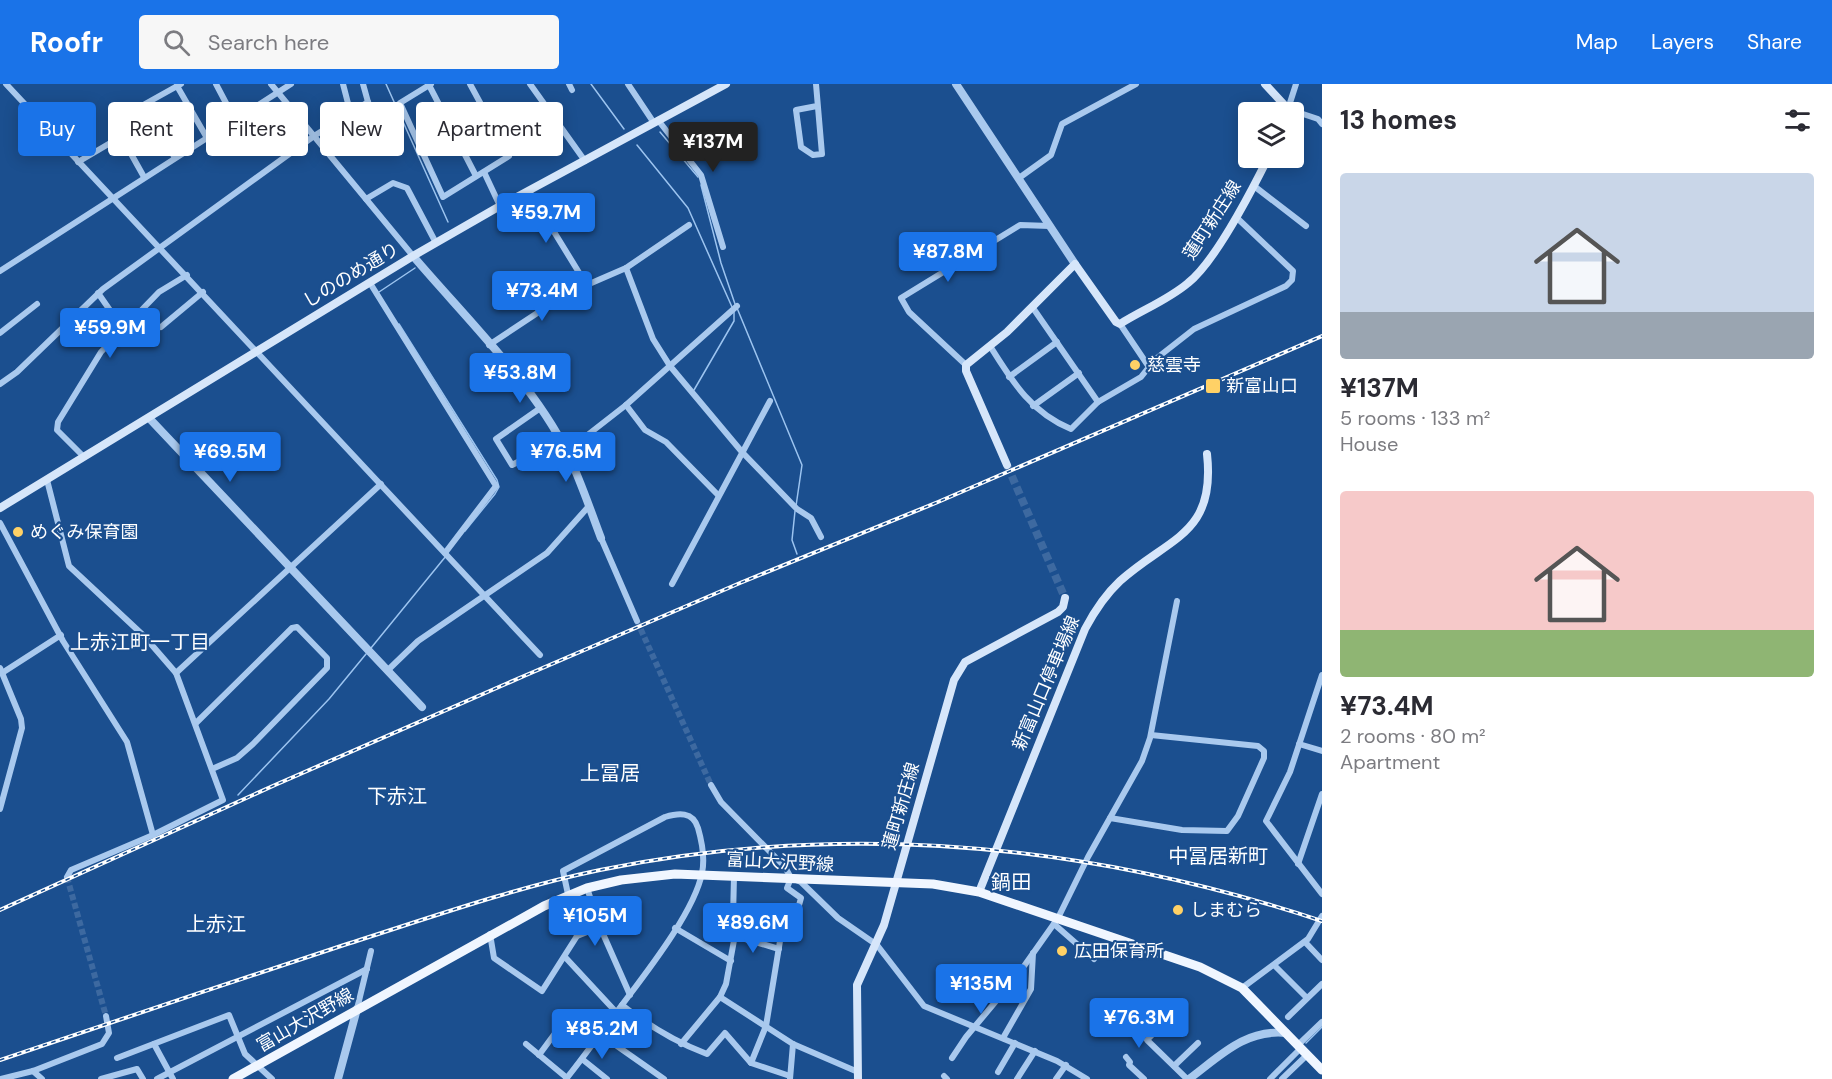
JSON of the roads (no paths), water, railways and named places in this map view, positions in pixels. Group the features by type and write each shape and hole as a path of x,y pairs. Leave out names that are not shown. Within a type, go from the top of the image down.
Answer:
{"main road":[{"name":"しののめ通り","path":"0,508 436,243 656,122 711,88 726,84"},
{"path":"1265,84 1280,102"},
{"name":"蓮町新庄線","path":"1120,324 1188,284 1203,268 1236,217 1263,168"},
{"path":"1007,465 973,389 966,365 1033,308 1075,264 1116,322 1120,324"},
{"name":"新富山口停車場線","path":"980,892 1084,629 1093,613 1121,581 1172,546 1195,521 1203,507 1210,479 1207,454"},
{"name":"蓮町新庄線","path":"858,1075 857,985 877,945 958,671 965,662 1058,612 1063,607 1065,598"},
{"name":"富山大沢野線","path":"233,1079 490,934 569,895 621,880 702,874 933,884 980,892 1056,921 1200,967 1242,988 1322,1070"}],"street":[{"path":"6,84 111,198 203,292 540,655"},
{"path":"216,84 226,102"},
{"path":"271,84 489,345 539,409 567,451 637,621"},
{"path":"264,102 291,84"},
{"path":"343,84 348,102"},
{"path":"363,84 368,102"},
{"path":"470,84 509,156 443,197 400,103 430,84 476,176"},
{"path":"530,84 585,161"},
{"path":"628,84 656,122 701,175 723,247"},
{"path":"816,84 822,154 813,155 801,147 796,110 817,106"},
{"path":"956,84 1075,264"},
{"path":"1019,178 1051,155 1062,124 1136,84"},
{"path":"1290,102 1296,84"},
{"path":"175,158 144,104 179,85 206,136"},
{"path":"1304,115 1321,119"},
{"path":"0,384 17,372 98,293 320,132"},
{"path":"0,271 206,139"},
{"path":"78,162 108,144"},
{"path":"132,156 144,177"},
{"path":"484,172 501,206"},
{"path":"366,199 393,183 407,188 436,243"},
{"path":"1254,186 1306,226"},
{"path":"529,191 586,284"},
{"path":"1148,365 1194,329 1286,286 1292,280 1293,272 1236,217"},
{"path":"489,345 540,310 586,284 626,268 689,225"},
{"path":"966,365 909,312 901,298 1020,225 1050,226"},
{"path":"626,268 653,339 670,366 742,452 797,509 811,518 821,537"},
{"path":"84,457 57,430 58,422 100,352 159,292 187,275"},
{"path":"370,283 495,486 445,553"},
{"path":"161,327 203,292"},
{"path":"98,293 123,329"},
{"path":"0,333 37,304"},
{"path":"567,451 626,405 737,306"},
{"path":"1033,308 1098,402"},
{"path":"990,346 1010,377 1033,406 1044,416 1071,429 1098,402 1141,377 1148,370 1148,365 1120,324"},
{"path":"1010,377 1057,342"},
{"path":"1033,406 1079,373"},
{"path":"672,584 770,401"},
{"path":"626,405 645,430 666,442 718,495"},
{"path":"539,409 496,439 512,465 560,440"},
{"path":"149,418 422,707"},
{"path":"47,480 69,566 144,636 176,673 223,801 153,835 110,851 71,870 67,877"},
{"path":"176,673 381,484"},
{"path":"388,670 418,641 547,553 589,506"},
{"path":"0,523 61,636 127,742 153,835"},
{"path":"952,1058 966,1037 1017,976 1056,921 1142,761 1151,735 1177,601"},
{"path":"196,723 292,628 297,627 327,658 327,668 253,744 237,758 212,769"},
{"path":"0,809 22,728 21,719 1,671 61,636"},
{"path":"1322,675 1290,772 1266,821 1322,894"},
{"path":"1110,818 1182,830 1227,831 1238,816 1264,758 1264,751 1258,746 1151,735"},
{"path":"1299,744 1322,751"},
{"path":"711,785 721,802 785,867 791,878 801,882 838,918 877,945 924,1006 1035,1051 1066,1065 1087,1079"},
{"path":"1298,864 1322,794"},
{"path":"526,1044 566,1079 582,1059 630,995 675,928 702,874 702,839 697,823 688,815 680,812 665,817 570,865 563,871 564,885 569,895 577,936"},
{"path":"681,1044 720,997 731,961 737,924 733,918 734,876"},
{"path":"751,1064 766,1026 780,941 793,920 801,898 787,888 791,878"},
{"path":"587,888 600,927 630,995"},
{"path":"1242,988 1305,942 1317,929 1322,916"},
{"path":"733,918 793,920"},
{"path":"1056,921 1094,959"},
{"path":"490,934 494,958 542,990 577,936 600,927"},
{"path":"675,928 731,961"},
{"path":"735,936 779,949"},
{"path":"1305,942 1322,960"},
{"path":"1004,1038 1031,989 1031,962 1034,950"},
{"path":"338,1079 371,951"},
{"path":"565,957 616,1012"},
{"path":"1274,965 1308,998"},
{"path":"157,1079 171,1076 237,1035 367,969"},
{"path":"1288,1017 1322,984"},
{"path":"720,997 793,1044 858,1075"},
{"path":"622,1005 648,1026 681,1044 707,1054 725,1033 751,1064 790,1077 793,1044"},
{"path":"539,1055 570,1013 664,1079"},
{"path":"117,1058 229,1015 245,1054 272,1079"},
{"path":"1172,1015 1147,1040 1188,1079 1242,1041 1264,1032 1286,1033"},
{"path":"1,1079 33,1071 102,1044 109,1033 106,1016"},
{"path":"1282,1079 1322,1022"},
{"path":"998,1072 1015,1043"},
{"path":"1174,1066 1198,1043"},
{"path":"154,1044 171,1076"},
{"path":"1302,1049 1322,1061"},
{"path":"1270,1079 1302,1049"},
{"path":"1017,1079 1035,1051"},
{"path":"1126,1057 1130,1062 1129,1065 1144,1079"},
{"path":"582,1059 607,1079"},
{"path":"1056,1079 1066,1065"},
{"path":"101,1079 137,1069 143,1079"},
{"path":"33,1071 42,1079"}],"waterway":[{"path":"386,84 448,222"},
{"path":"591,84 624,129"},
{"path":"660,132 698,177"},
{"path":"637,145 688,208 732,307"},
{"path":"701,185 721,263 735,304"},
{"path":"379,292 415,268"},
{"path":"737,308 802,465 796,506"},
{"path":"694,390 734,321 734,311"},
{"path":"399,324 497,480 499,487 495,494 465,531"},
{"path":"795,511 792,540 797,554"},
{"path":"371,648 446,556"},
{"path":"238,795 329,699 366,654"},
{"path":"1306,1043 1322,1027"}],"tunnel":[{"path":"1007,465 1065,598"},
{"path":"637,621 711,785"},
{"path":"67,877 106,1016"}],"railway":[{"path":"0,910 275,785 524,676 740,583 938,502 1322,336"},
{"path":"0,1060 344,945 503,895 600,870 692,855 783,846 874,844 965,848 1055,857 1144,873 1233,894 1322,921"}],"place":[{"name":"慈雲寺","path":"1135,365"},
{"name":"新富山口","path":"1213,386"},
{"name":"めぐみ保育園","path":"18,532"},
{"name":"しまむら","path":"1178,910"},
{"name":"広田保育所","path":"1062,951"}],"district":[{"name":"上赤江町一丁目","path":"140,642"},
{"name":"上冨居","path":"610,773"},
{"name":"下赤江","path":"397,796"},
{"name":"中冨居新町","path":"1218,856"},
{"name":"鍋田","path":"1011,882"},
{"name":"上赤江","path":"216,924"}]}
